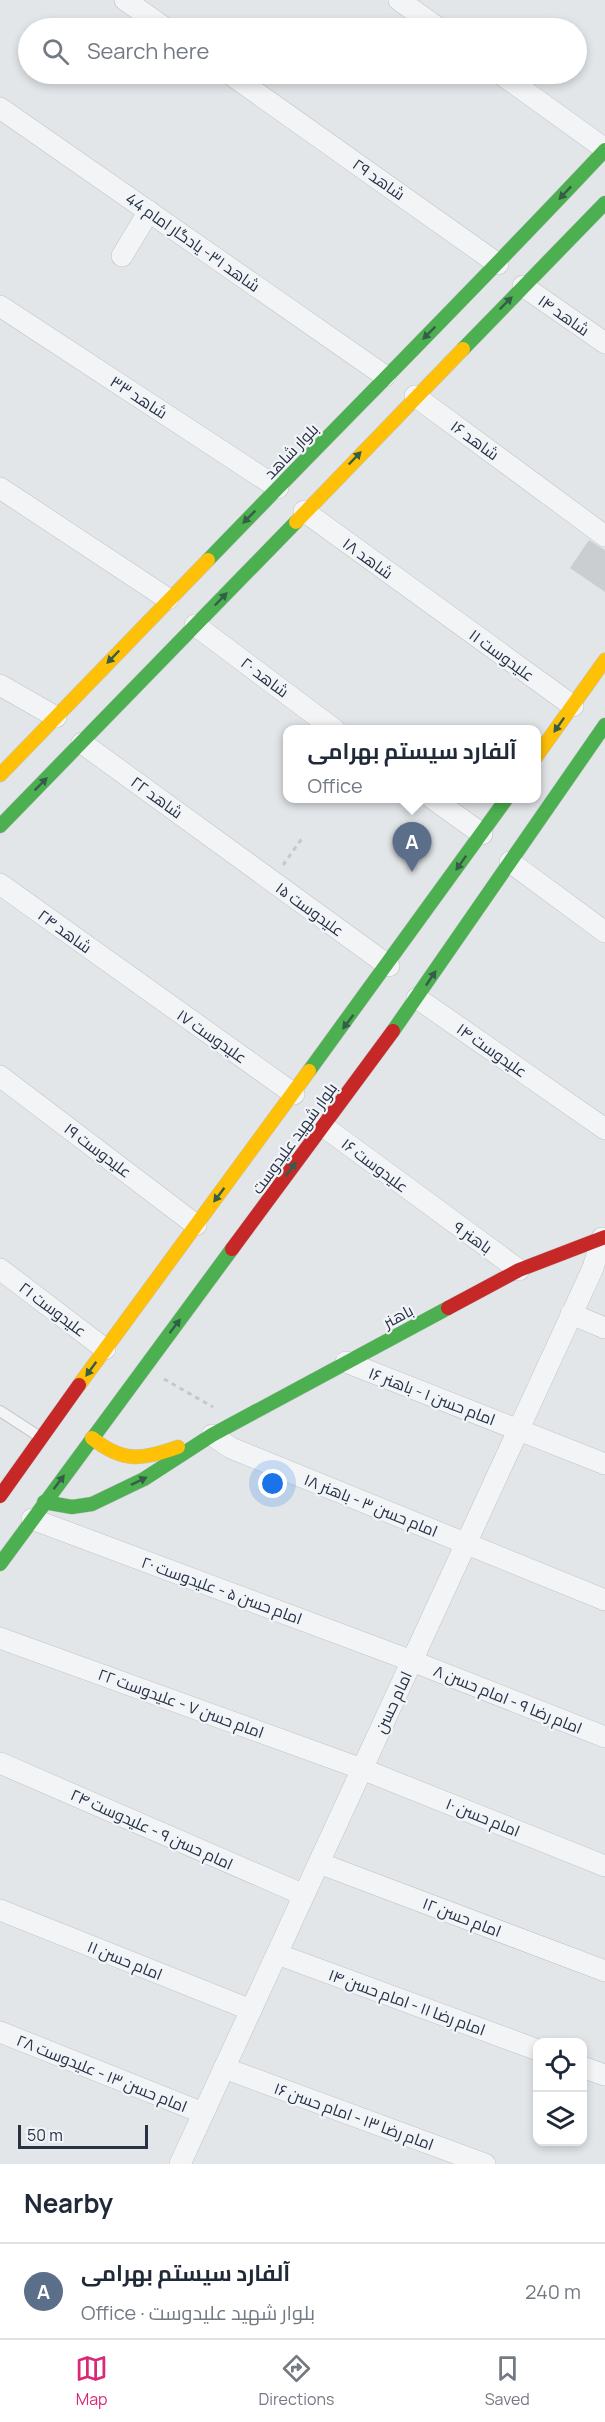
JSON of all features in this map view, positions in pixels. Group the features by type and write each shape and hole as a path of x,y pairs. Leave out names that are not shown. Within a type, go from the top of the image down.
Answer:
{"main road":[{"name":"بلوار شاهد","path":"0,775 385,376 498,264 605,149"},
{"path":"0,826 414,396 605,203"},
{"path":"541,751 605,660"},
{"name":"بلوار شهید علیدوست","path":"0,1564 417,998 604,728"},
{"name":"بلوار شهید علیدوست","path":"0,1496 5,1483 41,1438 389,966 504,803"},
{"path":"529,804 543,814"},
{"name":"باهنر","path":"44,1502 72,1507 92,1504 173,1463 212,1435 237,1421 519,1270 603,1238"},
{"name":"باهنر","path":"92,1438 123,1458 138,1458 158,1454 212,1435"}],"street":[{"path":"125,0 151,18"},
{"path":"399,0 424,18"},
{"name":"شاهد ۲۹","path":"245,84 498,264"},
{"path":"515,84 605,149"},
{"name":"شاهد ۳۱- یادگار امام 44","path":"0,108 385,376"},
{"path":"122,256 149,211"},
{"name":"شاهد ۱۴","path":"523,286 605,343"},
{"name":"شاهد ۳۳","path":"0,306 278,488"},
{"name":"شاهد ۱۶","path":"414,396 605,536"},
{"path":"0,488 168,599"},
{"name":"شاهد ۱۸","path":"304,511 432,605"},
{"name":"علیدوست ۱۱","path":"432,605 573,706"},
{"name":"شاهد ۲۰","path":"195,625 330,725"},
{"path":"0,685 56,717"},
{"name":"شاهد ۲۲","path":"82,743 231,852"},
{"path":"439,803 482,834"},
{"name":"علیدوست ۱۵","path":"231,852 389,966"},
{"path":"510,862 605,932"},
{"name":"شاهد ۲۴","path":"0,884 130,978"},
{"name":"علیدوست ۱۷","path":"130,978 294,1094"},
{"name":"علیدوست ۱۴","path":"417,998 605,1129"},
{"name":"علیدوست ۱۹","path":"0,1076 196,1225"},
{"name":"علیدوست ۱۶","path":"323,1126 427,1204"},
{"name":"باهنر ۹","path":"427,1204 519,1270"},
{"name":"امام حسن","path":"180,2164 593,1268 603,1238"},
{"name":"علیدوست ۲۱","path":"0,1269 105,1349"},
{"path":"571,1314 605,1328"},
{"name":"امام حسن ۱ - باهنر ۱۶","path":"346,1362 605,1464"},
{"name":"امام حسن ۳ - باهنر ۱۸","path":"212,1435 231,1448 605,1599"},
{"name":"امام حسن ۵ - علیدوست ۲۰","path":"32,1519 412,1661"},
{"name":"امام حسن ۷ - علیدوست ۲۲","path":"0,1638 362,1769"},
{"name":"امام رضا ۹ - امام حسن ۸","path":"412,1661 605,1737"},
{"name":"امام حسن ۹ - علیدوست ۲۴","path":"0,1763 304,1895"},
{"name":"امام حسن ۱۰","path":"362,1769 605,1866"},
{"name":"امام حسن ۱۲","path":"319,1863 605,1971"},
{"name":"امام حسن ۱۱","path":"0,1910 251,2010"},
{"name":"امام رضا ۱۱ - امام حسن ۱۴","path":"277,1954 533,2049"},
{"name":"امام حسن ۱۳ - علیدوست ۲۸","path":"0,2032 203,2113"},
{"name":"امام رضا ۱۳ - امام حسن ۱۶","path":"224,2068 485,2164"}],"lane":[{"path":"0,1411 41,1438"}],"path":[{"path":"272,881 303,837"},
{"path":"145,1367 237,1421"}],"building":[{"path":"589,540 605,550 605,592 570,568"}],"traffic: fast":[{"path":"208,560 605,150"},
{"path":"463,349 605,203"},
{"path":"0,826 296,522"},
{"path":"393,1031 605,725"},
{"path":"309,1071 503,803"},
{"path":"0,1564 232,1249"},
{"path":"44,1502 72,1507 92,1504 144,1479 212,1435 448,1308"}],"traffic: slow":[{"path":"296,522 463,349"},
{"path":"0,775 208,560"},
{"path":"541,750 605,660"},
{"path":"79,1385 309,1071"},
{"path":"92,1438 113,1452 133,1457 154,1455 178,1447"}],"traffic: jam":[{"path":"232,1249 393,1031"},
{"path":"448,1308 519,1270 605,1237"},
{"path":"0,1496 79,1385"}],"place":[{"name":"آلفارد سیستم بهرامی","path":"412,872"}]}
